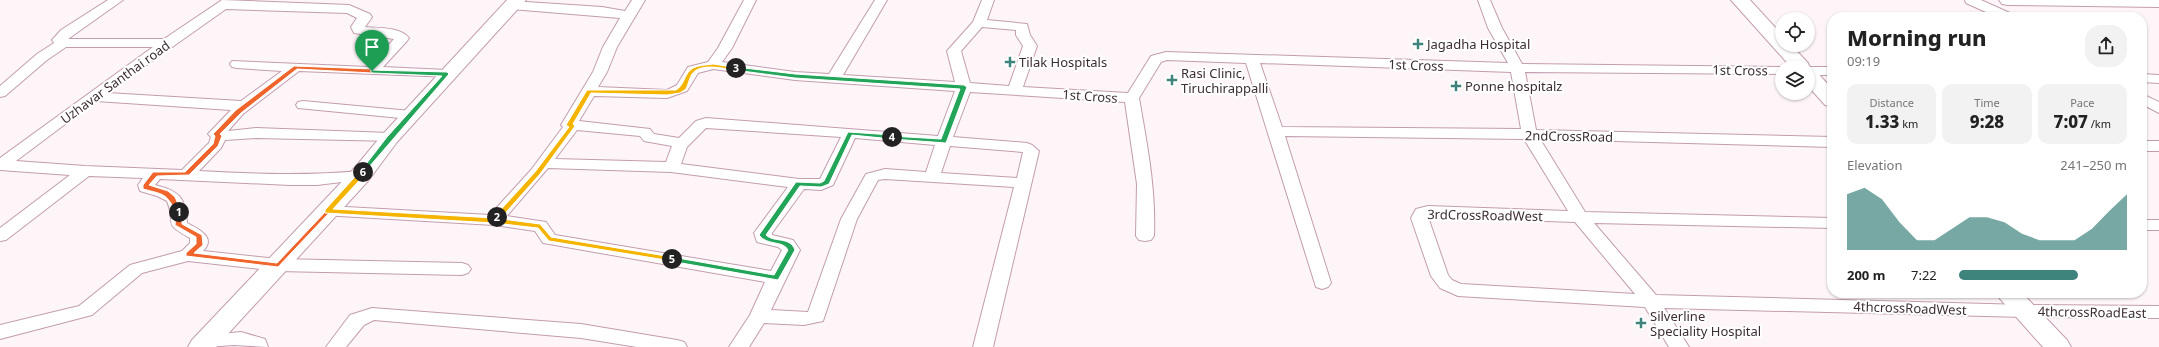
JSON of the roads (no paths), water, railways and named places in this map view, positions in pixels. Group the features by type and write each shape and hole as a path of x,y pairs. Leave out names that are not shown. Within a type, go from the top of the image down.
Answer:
{"street":[{"path":"63,42 59,40 66,33 117,0"},
{"path":"572,126 569,125 600,72 610,47 628,15 639,0"},
{"path":"589,91 667,94 678,92 684,88 693,70 713,65 725,48 750,0"},
{"path":"833,79 881,0"},
{"path":"932,177 964,87 954,51 979,22 988,0"},
{"path":"1484,0 1495,28 1517,68 1529,134 1580,217 1651,301 1678,347"},
{"path":"1740,0 1795,60"},
{"path":"1971,0 1996,12"},
{"path":"2008,0 2159,2"},
{"path":"227,2 337,8 359,12 365,17 358,27 359,30 396,35 402,38 372,71"},
{"name":"Uzhavar Santhai road","path":"1,165 96,97 167,43 227,2"},
{"path":"204,344 360,176 390,138 447,74 514,3 602,11 628,15"},
{"path":"979,22 1022,27 1023,35 1030,46 1015,90"},
{"path":"0,93 42,57 63,42 167,43"},
{"name":"1st Cross","path":"713,65 795,76 833,79 1132,98 1156,59 1161,57 1517,68 1775,70"},
{"path":"1252,60 1276,131 1322,283"},
{"path":"237,64 447,74"},
{"path":"187,174 216,145 219,136 216,134 244,106 296,67"},
{"path":"1815,71 1827,71"},
{"path":"2147,78 2159,79"},
{"path":"1815,82 1827,95"},
{"path":"96,97 244,106"},
{"path":"1132,98 1145,179 1148,212 1145,236"},
{"path":"2147,101 2159,109"},
{"path":"303,105 411,115"},
{"path":"671,167 681,145 701,124 706,123 850,133 1027,148 1031,151 983,347"},
{"path":"572,126 640,131 645,132 649,138 677,142 681,145"},
{"path":"494,220 537,173 572,126"},
{"name":"2ndCrossRoad","path":"1276,131 1529,134 1827,142"},
{"path":"219,136 256,133 390,138"},
{"path":"543,163 671,167 799,184 821,185 827,182 850,133"},
{"path":"2147,146 2159,146"},
{"path":"1,165 86,171 318,180 360,176"},
{"path":"0,236 86,171"},
{"path":"156,174 146,185 146,188 166,192 173,198 180,213 179,225 199,236 199,245 188,255"},
{"path":"759,316 804,319 816,316 849,219 872,177 885,174 1023,183"},
{"path":"739,347 759,316 776,278 791,250 785,243 767,240 762,235 799,184"},
{"path":"328,211 494,220 540,226 549,239 776,278"},
{"name":"3rdCrossRoadWest","path":"1651,301 1458,290 1446,284 1440,276 1419,218 1422,214 1428,211 1580,217 1827,223"},
{"path":"2147,225 2159,225"},
{"path":"0,332 85,311 136,269 188,255 278,265 462,269"},
{"name":"4thcrossRoadWest","path":"1651,301 2017,302"},
{"path":"2017,302 2058,347"},
{"name":"4thcrossRoadEast","path":"2017,302 2159,312"},
{"path":"336,347 357,320 372,314 581,331 677,347"},
{"path":"204,344 247,340 254,341 258,344 258,347"}],"place":[{"name":"Jagadha Hospital","path":"1418,44"},
{"name":"Tilak Hospitals","path":"1010,62"},
{"name":"Rasi Clinic, Tiruchirappalli","path":"1172,80"},
{"name":"Ponne hospitalz","path":"1456,86"},
{"name":"Silverline Speciality Hospital","path":"1641,323"}]}
